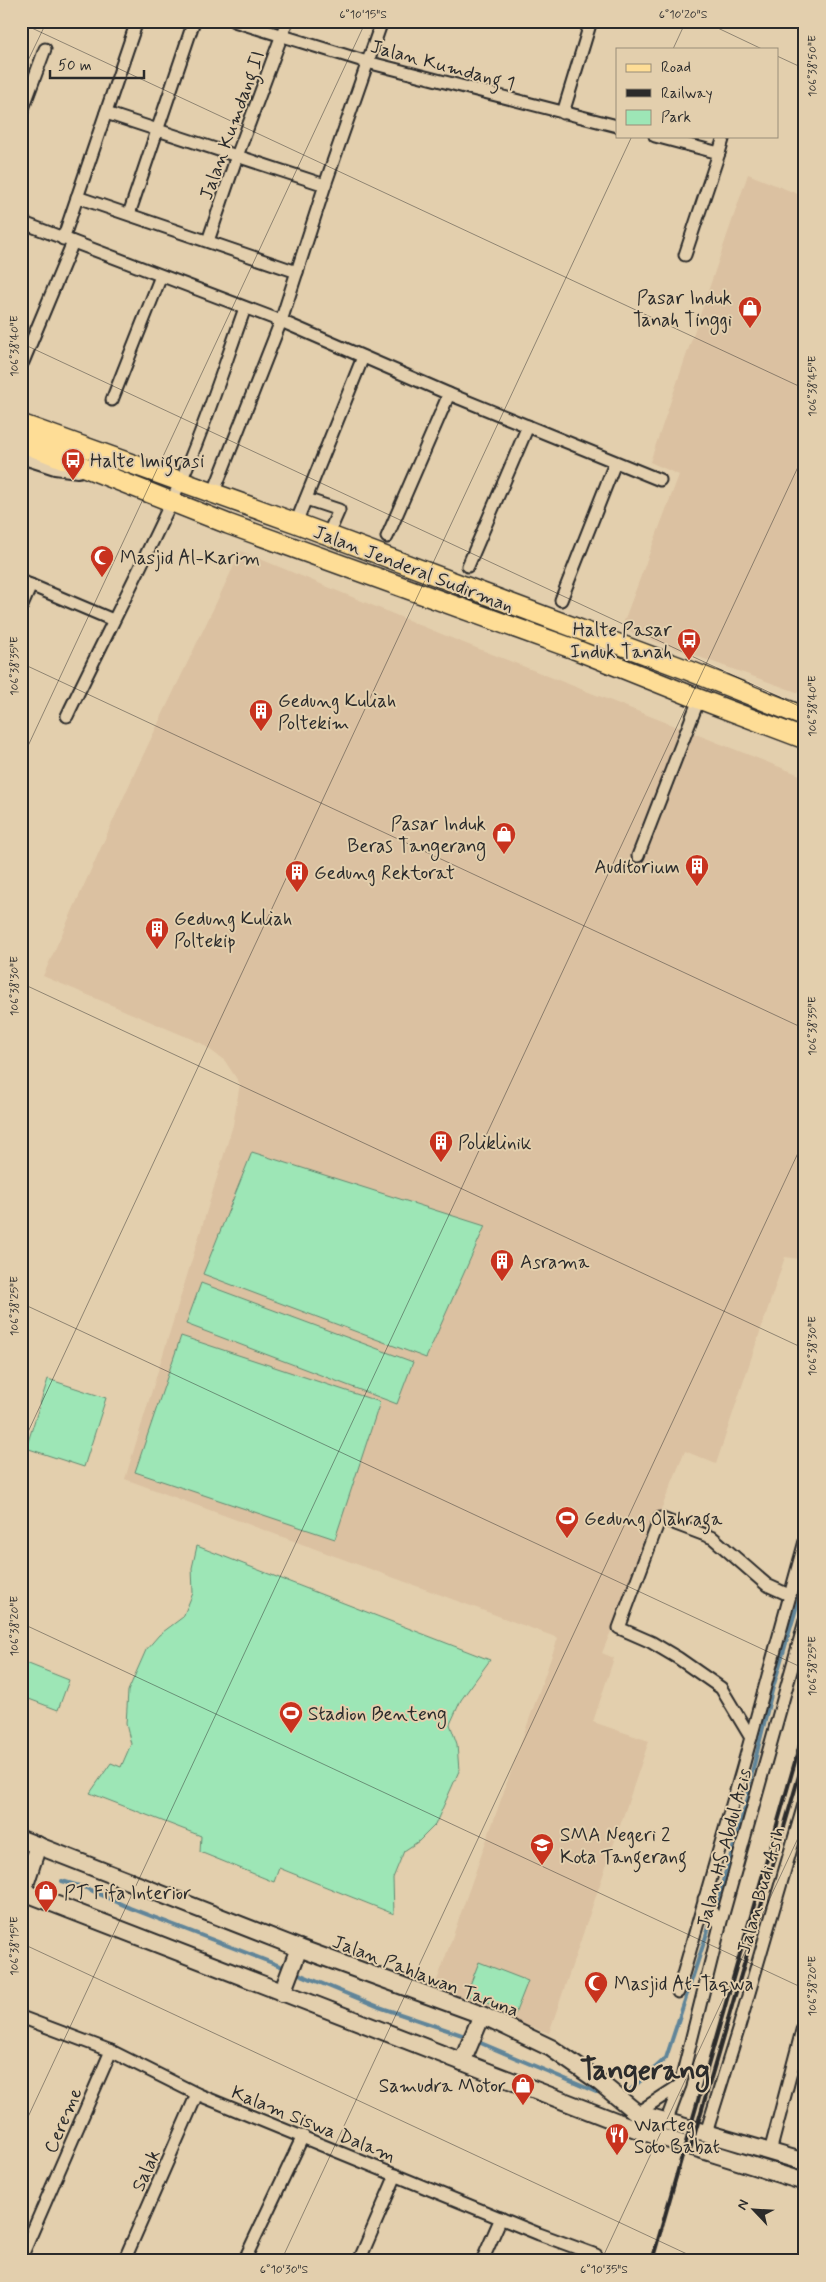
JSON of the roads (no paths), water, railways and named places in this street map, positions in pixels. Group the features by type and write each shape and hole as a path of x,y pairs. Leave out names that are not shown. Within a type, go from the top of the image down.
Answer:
{"main road":[{"name":"Jalan Jenderal Sudirman","path":"21,424 296,523 686,669 805,716"},
{"name":"Jalan Jenderal Sudirman","path":"21,442 228,524 574,649 805,739"},
{"name":"Jalan Jenderal Sudirman","path":"21,455 55,466 90,469"},
{"name":"Jalan Pahlawan Taruna","path":"21,1839 298,1953 540,2041 598,2081 633,2110 666,2122 805,2162"},
{"path":"38,1845 22,1891 284,1988 464,2058 641,2131 805,2182"},
{"path":"284,1988 298,1953"},
{"path":"464,2058 480,2019"}],"street":[{"path":"23,362 68,241 77,197 137,21"},
{"path":"129,214 194,21"},
{"name":"Jalan Kumdang 1","path":"234,21 367,62 616,126"},
{"name":"Jalan Kumdang II","path":"208,241 287,21"},
{"path":"213,494 281,321 325,185 382,21"},
{"path":"563,113 591,21"},
{"path":"21,114 45,49"},
{"path":"106,113 325,185"},
{"path":"662,138 718,153"},
{"path":"685,255 723,138"},
{"path":"77,197 297,272"},
{"path":"21,222 281,321 449,394 660,480"},
{"path":"112,400 161,276"},
{"path":"67,716 113,620 128,596 171,502 245,308"},
{"path":"296,523 363,357"},
{"path":"387,537 449,394"},
{"path":"468,566 528,426"},
{"path":"561,600 615,463"},
{"path":"306,499 339,510 328,535"},
{"path":"21,608 26,583 113,620"},
{"path":"638,856 699,699"},
{"path":"751,1738 721,1688 651,1642 619,1628 660,1518 713,1538 767,1585 789,1594"},
{"path":"678,1992 805,1541"},
{"name":"Jalan HS Abdul Azis","path":"666,2122 680,2085 720,1925 805,1621"},
{"path":"742,1770 760,1780"},
{"name":"Jalan Budi Asih","path":"706,2133 805,1801"},
{"path":"704,1899 720,1925"},
{"path":"770,2152 805,2019"},
{"name":"Kalam Siswa Dalam","path":"23,2021 111,2051 197,2094 596,2255"},
{"name":"Cereme","path":"21,2258 111,2051"},
{"path":"633,2110 680,2085"},
{"name":"Salak","path":"124,2261 197,2094"},
{"path":"244,2261 303,2136"},
{"path":"359,2261 396,2175"},
{"path":"482,2261 501,2218"}],"waterway":[{"path":"714,1911 748,1798 749,1785 772,1691 805,1578"},
{"path":"62,1881 86,1888 130,1908 288,1969"},
{"path":"619,2091 629,2091 666,2058 712,1918"},
{"path":"294,1972 379,2007 468,2037"},
{"path":"476,2041 596,2092 602,2092"}],"railway":[{"path":"652,2261 805,1727"},
{"path":"690,2150 805,1755"}],"place":[{"name":"Pasar Induk Tanah Tinggi","path":"750,329"},
{"name":"Halte Imigrasi","path":"73,481"},
{"name":"Masjid Al-Karim","path":"102,578"},
{"name":"Halte Pasar Induk Tanah","path":"689,661"},
{"name":"Gedung Kuliah Poltekim","path":"261,732"},
{"name":"Pasar Induk Beras Tangerang","path":"504,855"},
{"name":"Auditorium","path":"697,887"},
{"name":"Gedung Rektorat","path":"297,893"},
{"name":"Gedung Kuliah Poltekip","path":"157,950"},
{"name":"Poliklinik","path":"441,1163"},
{"name":"Asrama","path":"502,1282"},
{"name":"Gedung Olahraga","path":"567,1539"},
{"name":"Stadion Benteng","path":"291,1734"},
{"name":"SMA Negeri 2 Kota Tangerang","path":"542,1866"},
{"name":"PT Fifa Interior","path":"46,1913"},
{"name":"Masjid At-Taqwa","path":"596,2004"},
{"name":"Samudra Motor","path":"523,2106"},
{"name":"Warteg Soto Babat","path":"617,2156"}],"district":[{"name":"Tangerang","path":"645,2069"}]}
